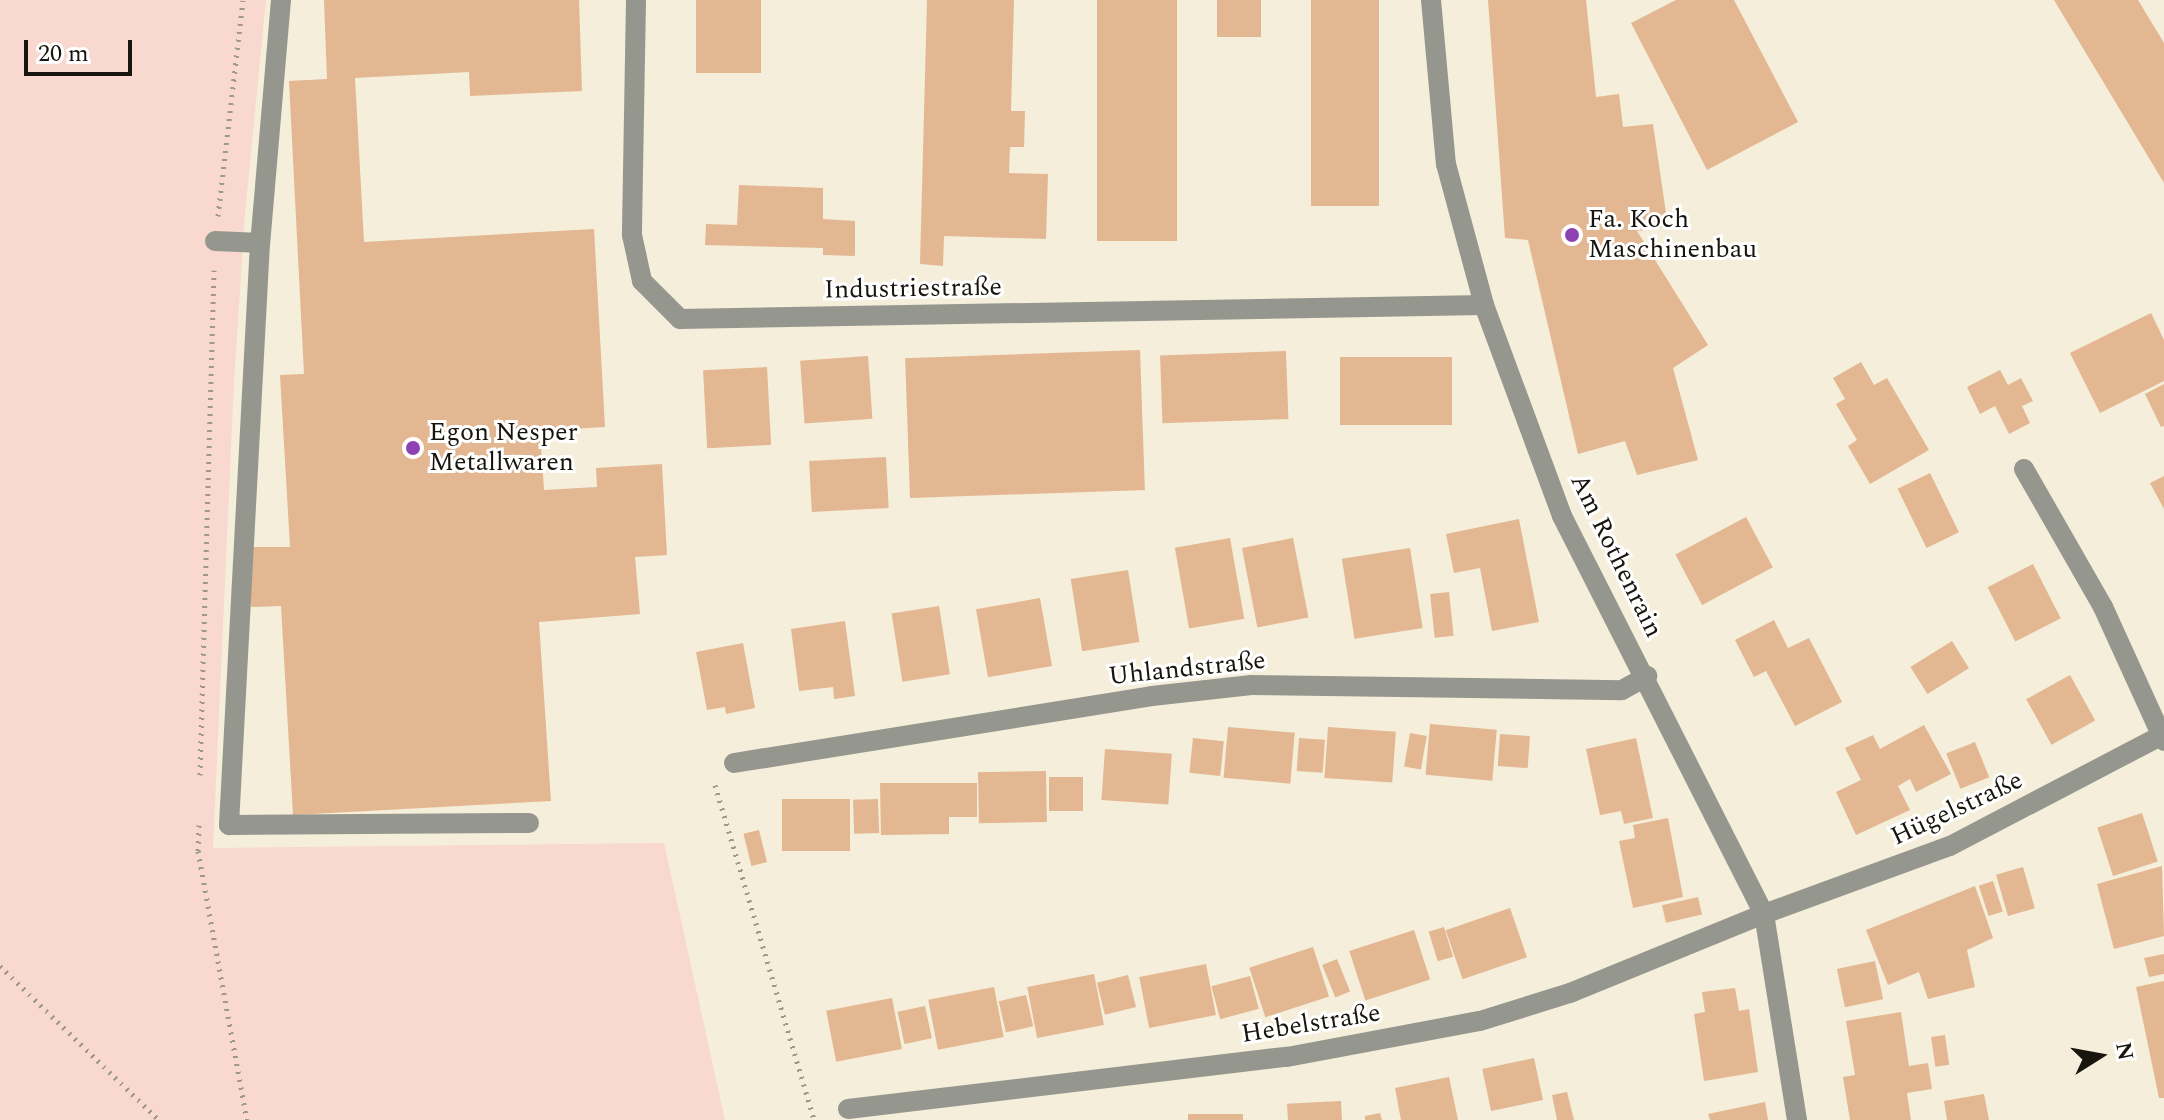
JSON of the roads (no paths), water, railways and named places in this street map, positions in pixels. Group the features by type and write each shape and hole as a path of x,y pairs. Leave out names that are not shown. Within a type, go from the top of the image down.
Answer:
{"street":[{"path":"281,0 260,243 229,825 529,823"},
{"name":"Industriestraße","path":"636,0 632,235 642,281 680,319 1484,305"},
{"name":"Am Rothenrain","path":"1431,0 1446,164 1484,305 1562,516 1647,676 1764,914 1797,1120"},
{"path":"215,241 260,243"},
{"path":"2024,469 2103,607 2163,737"},
{"name":"Uhlandstraße","path":"734,763 1152,696 1251,685 1622,690 1647,676"},
{"name":"Hügelstraße","path":"1764,914 1950,846 2163,737"},
{"name":"Hebelstraße","path":"848,1109 1287,1057 1480,1021 1570,993 1764,914"}],"place":[{"name":"Fa. Koch Maschinenbau","path":"1572,235"},
{"name":"Egon Nesper Metallwaren","path":"413,448"}]}
